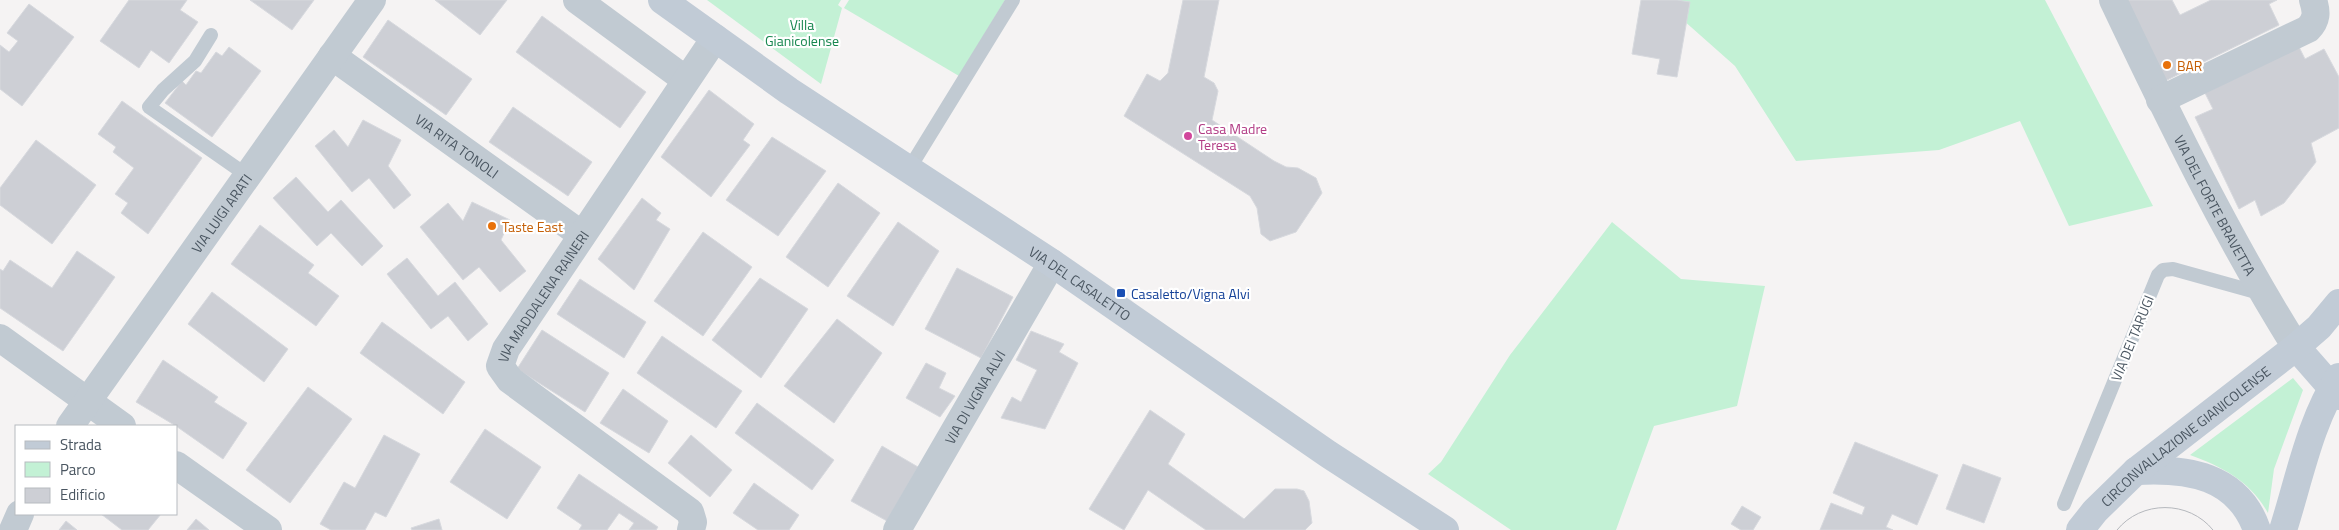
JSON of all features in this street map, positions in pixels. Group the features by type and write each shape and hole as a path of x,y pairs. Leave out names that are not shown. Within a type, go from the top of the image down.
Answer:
{"street":[{"name":"VIA LUIGI ARATI","path":"71,425 372,0"},
{"path":"577,0 686,80"},
{"name":"VIA DEL CASALETTO","path":"662,0 789,91 1052,263 1328,454 1445,530"},
{"name":"VIA DEL FORTE BRAVETTA","path":"2113,0 2160,100 2263,295 2296,347 2337,387"},
{"path":"2160,100 2308,29 2316,20 2317,13 2313,0"},
{"name":"VIA MADDALENA RAINERI","path":"691,530 693,522 690,512 510,380 500,366 506,349 715,38"},
{"name":"VIA RITA TONOLI","path":"332,56 582,235"},
{"name":"VIA DI VIGNA ALVI","path":"897,530 1052,263"},
{"name":"CIRCONVALLAZIONE GIANICOLENSE","path":"2080,530 2095,511 2136,471 2296,347 2325,321 2339,304"},
{"path":"0,338 121,425"},
{"path":"2283,530 2313,434 2337,387"},
{"path":"178,466 268,530"},
{"path":"2136,471 2178,470 2212,480 2242,503 2251,515 2257,530"},
{"path":"13,530 20,515"}],"lane":[{"path":"909,169 1013,0"},
{"path":"211,35 195,61 163,90 149,107 248,176"},
{"name":"VIA DEI TARUGI","path":"2064,504 2158,274 2163,270 2173,269 2263,295"}],"green space":[{"name":"Villa Gianicolense","path":"707,0 841,0 838,5 842,8 821,84"},
{"path":"849,0 1005,0 959,76 844,8"},
{"path":"1667,0 2045,0 2153,206 2069,226 2020,121 1939,150 1796,161 1735,66 1665,4"},
{"path":"1612,222 1681,279 1765,286 1737,406 1654,426 1616,530 1511,530 1428,474 1441,462 1510,355"},
{"path":"2293,378 2303,390 2274,469 2268,513 2253,492 2235,477 2214,465 2190,455"}],"building":[{"path":"129,0 187,0 180,10 198,22 169,63 151,50 139,68 100,41"},
{"path":"250,0 314,0 292,30"},
{"path":"435,0 507,0 480,35"},
{"path":"1183,0 1219,0 1204,77 1214,83 1218,91 1212,120 1274,161 1286,167 1298,168 1316,178 1322,193 1296,232 1270,241 1261,234 1257,208 1250,196 1124,116 1147,74 1160,81 1168,73"},
{"path":"1641,0 1690,2 1677,77 1657,74 1660,59 1632,54"},
{"path":"2123,0 2172,0 2180,15 2211,0 2277,0 2269,4 2279,25 2163,82"},
{"path":"29,4 74,37 22,106 0,89 0,45 9,52 18,41 7,33"},
{"path":"542,16 646,92 620,128 516,52"},
{"path":"388,20 472,79 446,115 363,57"},
{"path":"229,47 261,71 212,137 165,103 182,81 186,85 196,71 201,73 216,52 222,56"},
{"path":"2299,47 2305,59 2324,49 2339,77 2339,128 2311,143 2316,162 2284,203 2261,216 2255,200 2239,209 2195,117 2213,109 2205,93"},
{"path":"709,90 754,124 743,140 750,145 711,197 661,157"},
{"path":"122,101 202,158 148,234 121,213 128,203 115,194 134,168 113,152 116,147 98,134"},
{"path":"513,107 592,162 568,196 489,142"},
{"path":"363,120 401,140 388,166 411,195 394,209 369,178 352,192 315,146 334,130 348,147"},
{"path":"772,137 826,171 778,236 726,200"},
{"path":"36,140 96,185 52,244 0,205 0,188"},
{"path":"296,177 328,212 341,200 383,246 362,266 331,233 317,246 273,198"},
{"path":"838,183 880,213 828,287 786,257"},
{"path":"642,198 661,213 656,220 670,229 634,290 598,259"},
{"path":"472,202 510,220 501,240 526,271 500,292 479,267 463,280 420,227 448,203 463,221"},
{"path":"898,222 939,251 893,326 847,296"},
{"path":"260,225 314,265 308,273 339,296 316,326 231,264"},
{"path":"703,232 752,267 703,336 654,301"},
{"path":"77,251 115,277 63,351 0,308 0,269 3,271 10,260 52,288"},
{"path":"407,258 438,296 455,282 488,324 468,341 448,316 431,329 387,274"},
{"path":"957,268 1013,297 981,358 925,329"},
{"path":"760,278 808,309 761,378 712,340"},
{"path":"580,279 646,322 624,358 557,314"},
{"path":"212,292 288,349 264,382 188,324"},
{"path":"837,319 882,353 834,423 784,386"},
{"path":"382,322 465,382 443,414 360,353"},
{"path":"542,330 609,373 585,412 517,369"},
{"path":"1031,331 1064,344 1059,352 1078,363 1045,429 1001,418 1012,397 1021,402 1037,370 1016,360"},
{"path":"662,336 742,391 716,428 637,373"},
{"path":"163,360 218,397 214,402 247,423 223,459 178,427 178,425 174,425 136,402"},
{"path":"926,363 946,373 939,388 955,396 940,417 906,398"},
{"path":"308,387 352,419 290,503 246,470"},
{"path":"623,389 668,421 649,453 600,423"},
{"path":"757,403 834,460 812,490 735,433"},
{"path":"1150,410 1185,434 1168,464 1244,519 1275,489 1297,489 1304,491 1309,501 1312,523 1305,530 1206,530 1148,490 1124,530 1089,509"},
{"path":"485,429 541,467 507,519 450,482"},
{"path":"384,435 420,454 386,517 375,512 365,530 331,530 320,524 344,482 355,488"},
{"path":"691,435 732,470 710,497 668,463"},
{"path":"1855,442 1938,475 1917,525 1892,514 1886,527 1893,530 1820,530 1831,503 1862,515 1865,507 1833,493"},
{"path":"882,446 918,467 887,521 851,501"},
{"path":"1963,464 2001,478 1984,523 1946,509"},
{"path":"579,474 658,527 656,530 629,530 634,523 619,513 607,530 579,530 582,525 557,508"},
{"path":"754,483 799,515 789,530 758,530 733,513"},
{"path":"1742,506 1761,517 1753,530 1741,530 1731,524"},
{"path":"102,515 160,515 148,530 122,530"},
{"path":"196,519 209,530 187,530"},
{"path":"439,519 442,530 412,530 411,528"},
{"path":"66,521 77,530 59,530"}],"tram line":[{"path":"2117,530 2127,520 2139,513 2165,508 2191,513 2203,520 2213,530"}],"place":[{"name":"BAR","path":"2167,65"},
{"name":"Casa Madre Teresa","path":"1188,136"},
{"name":"Taste East","path":"492,226"},
{"name":"Casaletto/Vigna Alvi","path":"1121,293"}]}
